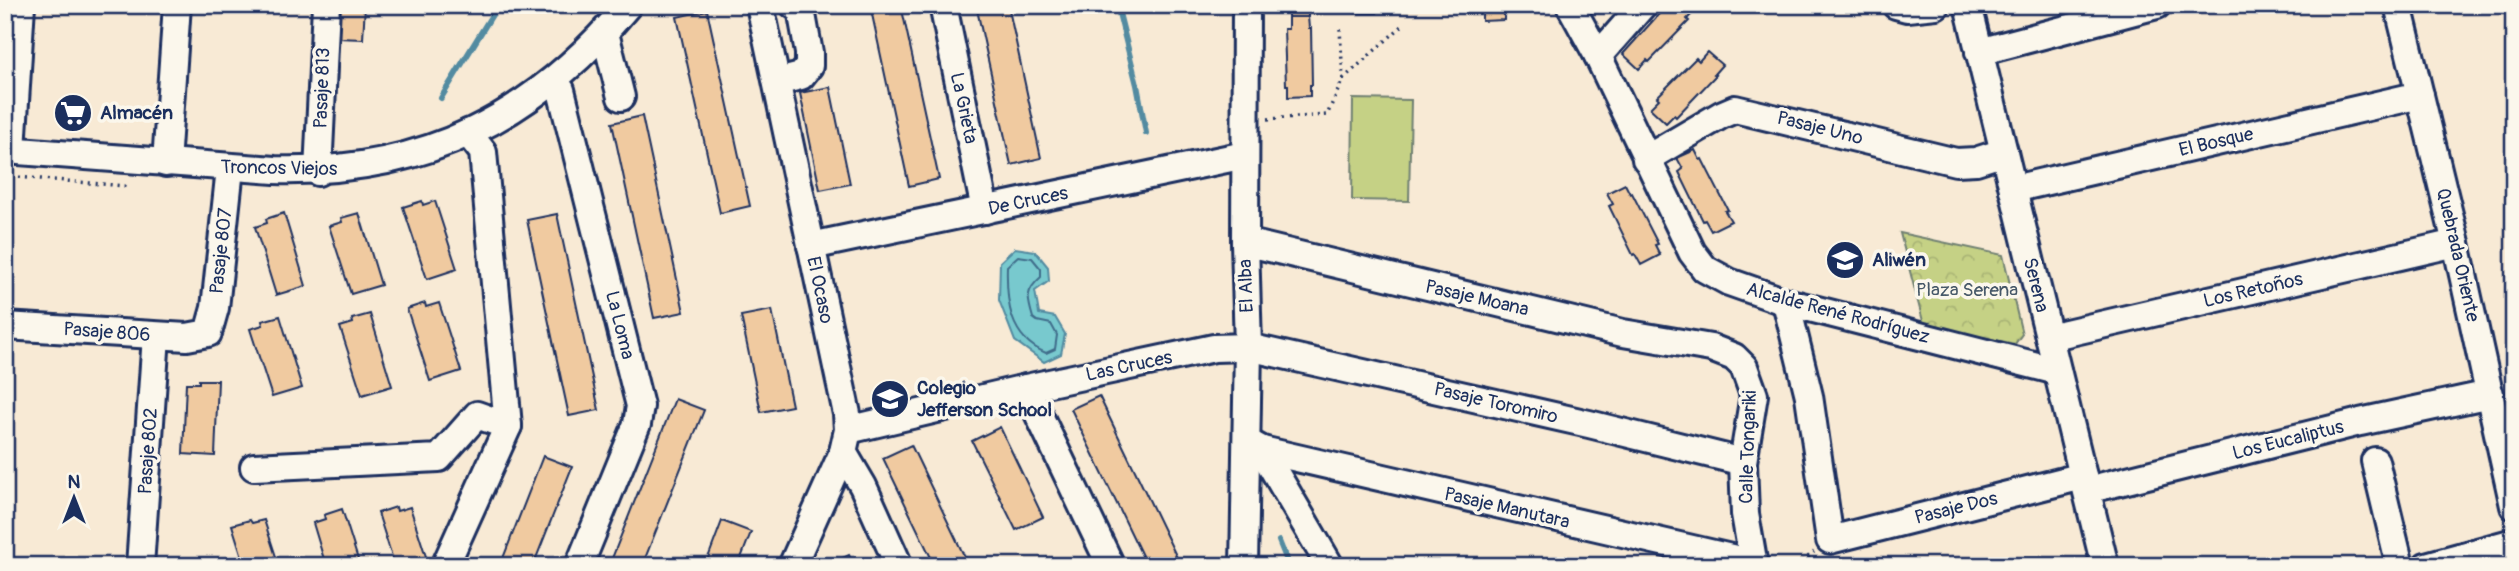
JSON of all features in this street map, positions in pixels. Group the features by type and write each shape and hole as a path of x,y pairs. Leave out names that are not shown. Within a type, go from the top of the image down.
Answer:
{"street":[{"path":"9,150 21,5"},
{"path":"166,163 177,5"},
{"name":"Pasaje 813","path":"318,172 326,5"},
{"name":"Troncos Viejos","path":"9,150 230,169 318,172 380,163 410,155 468,133 507,112 553,81 605,33 628,5"},
{"name":"El Ocaso","path":"760,5 847,414 846,441"},
{"path":"777,82 801,76 809,66 804,18 801,9 794,5"},
{"name":"La Grieta","path":"943,5 985,210"},
{"name":"El Alba","path":"1244,566 1253,445 1245,242 1246,5"},
{"name":"Alcalde René Rodríguez","path":"1570,5 1598,56 1692,252 1705,269 1755,293 1786,302 2057,371"},
{"path":"1598,56 1643,5"},
{"path":"1896,5 1907,8 1936,5"},
{"name":"Serena","path":"1968,5 2105,566"},
{"path":"1979,51 2157,5"},
{"name":"Quebrada Oriente","path":"2398,5 2456,243 2514,506"},
{"path":"605,33 621,97"},
{"name":"La Loma","path":"553,81 561,90 640,406 637,424 579,566"},
{"name":"El Bosque","path":"2012,188 2420,95"},
{"name":"Pasaje Uno","path":"1646,159 1735,109 1956,162 1976,161 2004,152"},
{"path":"445,566 508,426 483,152 468,133"},
{"name":"De Cruces","path":"811,246 1245,155"},
{"name":"Pasaje 807","path":"208,333 215,309 230,169"},
{"name":"Pasaje Moana","path":"1245,242 1623,333 1712,348"},
{"name":"Los Retoños","path":"2049,337 2456,243"},
{"name":"Pasaje Dos","path":"1786,302 1809,396 1830,540 2085,483"},
{"name":"Pasaje 806","path":"5,326 156,336 187,337 208,333"},
{"name":"Pasaje 802","path":"140,566 156,336"},
{"name":"Las Cruces","path":"846,441 1026,388 1214,348 1248,347"},
{"name":"Pasaje Toromiro","path":"1248,347 1589,424 1743,462"},
{"name":"Calle Tongariki","path":"1712,348 1734,357 1744,367 1754,395 1743,462 1745,514 1754,565"},
{"path":"1026,388 1111,566"},
{"name":"Los Eucaliptus","path":"2085,483 2490,394"},
{"path":"254,467 439,458 477,415 508,426"},
{"path":"792,566 846,441"},
{"path":"846,441 899,566"},
{"path":"1253,445 1330,566"},
{"name":"Pasaje Manutara","path":"1253,445 1754,565"},
{"path":"2375,461 2400,566"},
{"path":"2426,566 2514,542"}],"path":[{"path":"1245,121 1327,115 1343,79 1402,26"},
{"path":"1340,29 1343,79"},
{"path":"5,176 126,186"}],"green space":[{"path":"1353,99 1411,100 1409,201 1352,200"},
{"name":"Plaza Serena","path":"1900,233 2003,255 2022,334 2015,344 1924,325"}],"water":[{"path":"1015,248 1035,251 1048,267 1049,281 1035,291 1039,314 1055,317 1065,334 1061,354 1044,362 1015,341 999,300 1000,262"}],"building":[{"path":"339,5 365,5 363,39 337,38"},
{"path":"870,5 901,5 939,179 909,186"},
{"path":"976,5 1008,5 1041,158 1011,165"},
{"path":"1288,5 1308,5 1308,17 1288,17"},
{"path":"1355,5 1377,5 1377,13 1355,13"},
{"path":"1480,5 1507,5 1507,9 1504,9 1504,20 1482,21"},
{"path":"1667,5 1689,5 1695,11 1687,19 1689,21 1639,69 1623,54"},
{"path":"707,10 750,206 720,213 677,17"},
{"path":"1288,17 1308,17 1311,28 1310,96 1288,97 1284,29 1288,29"},
{"path":"1707,52 1722,65 1714,74 1716,75 1676,117 1674,115 1666,123 1650,108 1659,99 1657,97 1696,58 1699,61"},
{"path":"830,87 850,184 820,190 800,93"},
{"path":"642,116 684,312 654,318 612,123"},
{"path":"1695,150 1728,210 1725,211 1731,221 1711,231 1705,220 1703,221 1679,172 1683,169 1677,158"},
{"path":"1625,184 1658,244 1655,245 1660,255 1641,265 1635,254 1633,255 1609,206 1613,204 1607,193"},
{"path":"422,201 423,205 435,201 457,269 427,279 403,207"},
{"path":"284,213 306,286 276,295 255,227 267,223 266,219"},
{"path":"359,213 381,285 351,294 329,226 342,222 341,218"},
{"path":"557,214 599,410 569,416 527,220"},
{"path":"425,303 426,307 439,303 461,371 430,381 407,309"},
{"path":"772,310 792,406 761,412 741,316"},
{"path":"370,314 392,386 362,395 340,327 353,323 352,319"},
{"path":"280,316 302,388 272,397 250,329 263,325 262,321"},
{"path":"199,380 218,380 215,456 183,454 186,383 199,383"},
{"path":"1099,396 1181,566 1147,566 1071,409"},
{"path":"675,399 704,410 642,566 609,566"},
{"path":"1000,427 1043,517 1016,530 972,441"},
{"path":"911,445 969,566 935,566 883,458"},
{"path":"543,456 572,467 533,566 500,566"},
{"path":"396,507 397,511 410,507 429,566 395,566 378,513"},
{"path":"342,509 360,566 326,566 313,523 325,519 324,515"},
{"path":"250,520 252,523 264,520 279,566 245,566 232,525"},
{"path":"722,521 751,532 738,566 705,566"},
{"path":"849,555 854,566 825,566"}],"waterway":[{"path":"441,98 498,5"},
{"path":"1117,5 1146,133"},
{"path":"1279,541 1289,566"}],"place":[{"name":"Almacén","path":"73,113"},
{"name":"Aliwén","path":"1845,260"},
{"name":"Colegio Jefferson School","path":"890,399"}]}
